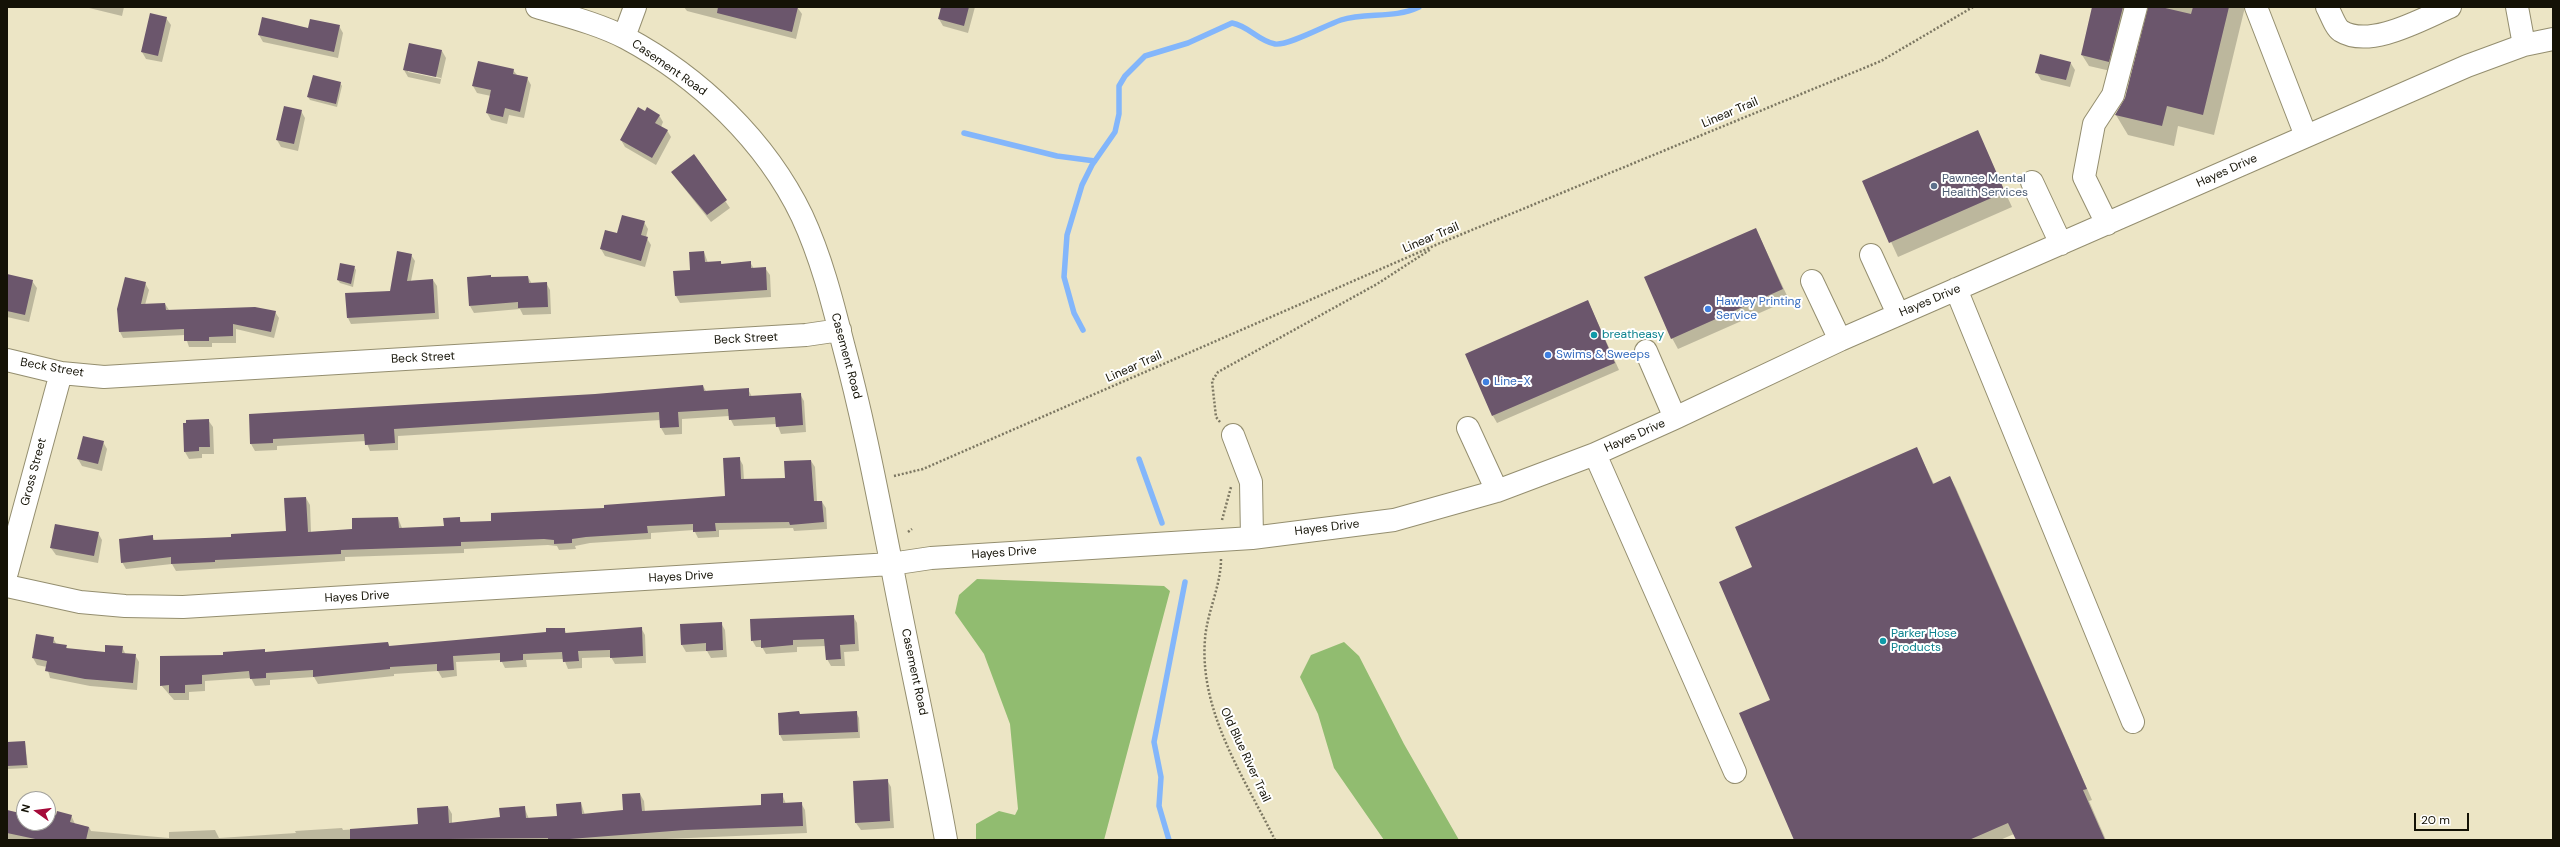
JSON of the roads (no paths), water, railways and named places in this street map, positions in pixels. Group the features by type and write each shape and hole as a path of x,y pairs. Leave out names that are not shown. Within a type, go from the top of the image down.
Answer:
{"street":[{"name":"Casement Road","path":"537,7 581,20 624,37 652,53 709,95 757,146 801,214 821,261 864,422 891,564 925,723 946,840"},
{"path":"624,37 635,7"},
{"path":"2107,224 2084,177 2094,124 2113,95 2136,7"},
{"path":"2256,7 2306,136"},
{"path":"2327,7 2340,30 2351,35 2363,36 2387,34 2450,7"},
{"path":"2517,7 2524,45"},
{"name":"Hayes Drive","path":"7,586 80,602 183,607 891,564 931,558 1220,541 1394,520 1497,491 1595,454 1898,314 2467,66 2524,45 2553,38"},
{"path":"2032,182 2061,244"},
{"path":"1871,255 1898,314"},
{"path":"1812,281 1840,340"},
{"path":"1956,289 2133,722"},
{"name":"Beck Street","path":"7,360 61,373 104,377 806,335 840,330"},
{"path":"1646,351 1675,418"},
{"name":"Gross Street","path":"7,572 61,373"},
{"path":"1468,428 1497,491"},
{"path":"1233,435 1251,482 1252,538"},
{"path":"1595,454 1735,772"}],"waterway":[{"path":"1083,330 1074,313 1064,277 1067,235 1082,185 1092,165 1115,132 1119,114 1119,86 1125,76 1145,56 1188,43 1232,23 1244,27 1264,40 1275,44 1281,44 1298,39 1341,20 1360,16 1400,13 1419,7"},
{"path":"964,133 1057,156 1095,161"},
{"path":"1139,459 1162,523"},
{"path":"1169,840 1159,806 1161,777 1154,742 1185,582"}],"place":[{"name":"Pawnee Mental Health Services","path":"1934,186"},
{"name":"Hawley Printing Service","path":"1708,309"},
{"name":"breatheasy","path":"1594,335"},
{"name":"Swims & Sweeps","path":"1548,355"},
{"name":"Line-X","path":"1486,382"},
{"name":"Parker Hose Products","path":"1883,641"}]}
